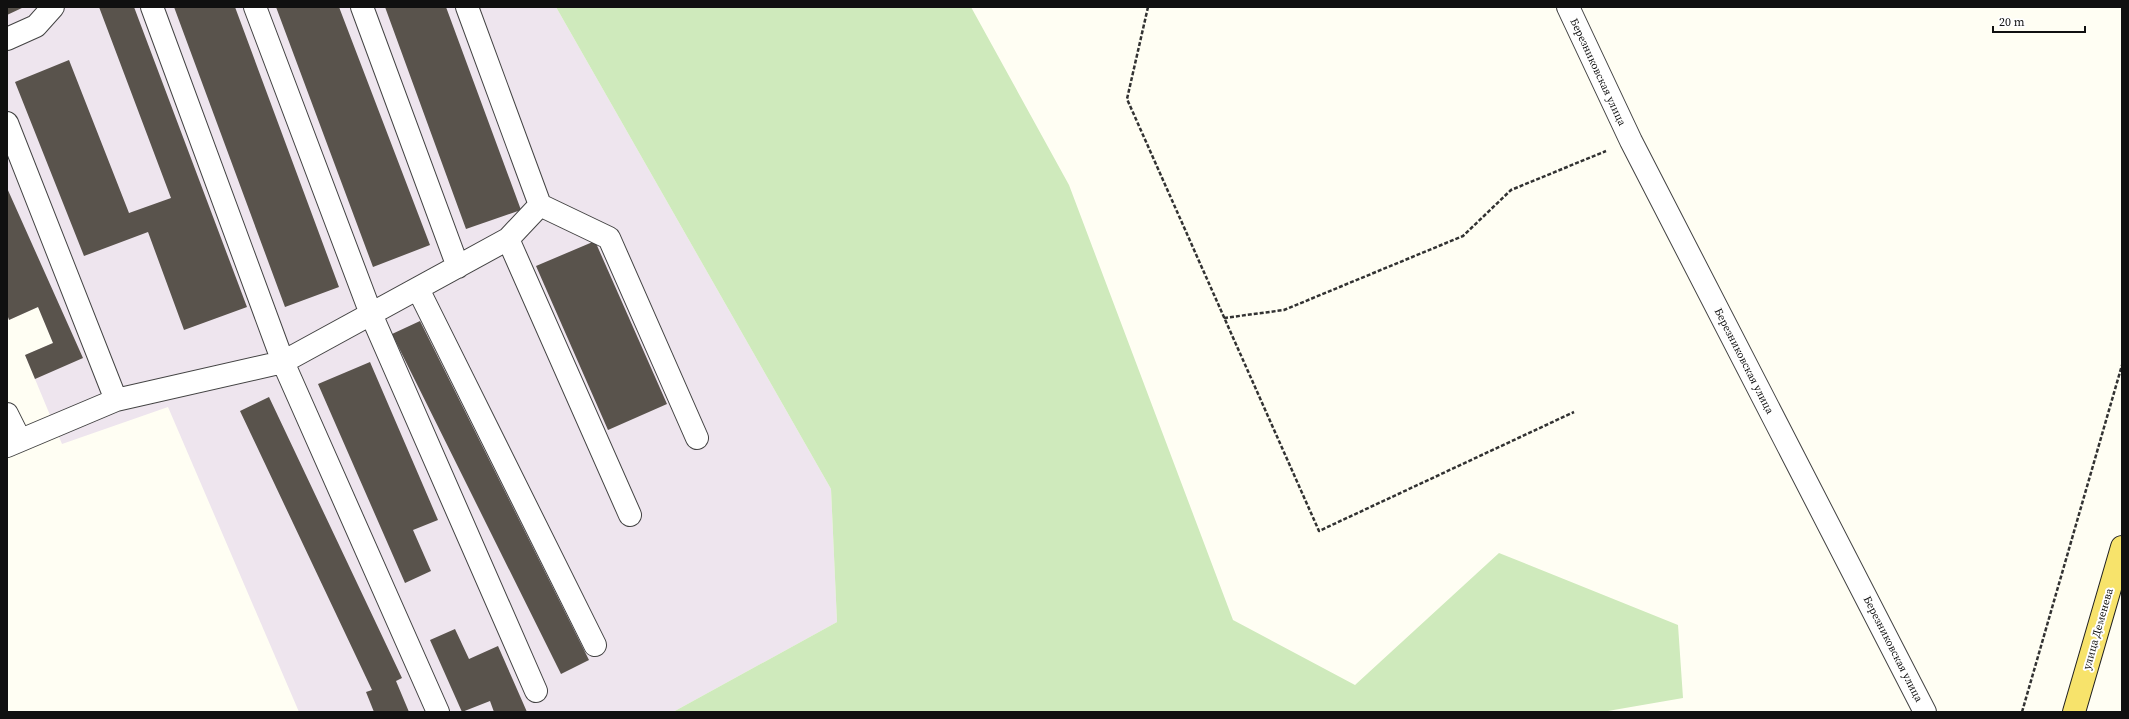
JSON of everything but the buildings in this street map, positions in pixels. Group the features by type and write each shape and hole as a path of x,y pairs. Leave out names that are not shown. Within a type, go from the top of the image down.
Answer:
{"main road":[{"name":"улица Деменева","path":"2074,712 2122,546"}],"street":[{"path":"7,39 36,26 53,7"},
{"path":"152,7 283,362 438,712"},
{"path":"255,7 371,314 536,691"},
{"path":"362,7 458,267"},
{"path":"467,7 540,205 609,238 697,438"},
{"name":"Березниковская улица","path":"1568,7 1631,141 1925,712"},
{"path":"7,123 116,400"},
{"path":"7,414 14,443 116,400 283,362 508,239 540,205"},
{"path":"508,239 630,515"},
{"path":"418,289 595,645"}],"path":[{"path":"1148,7 1127,99 1319,531 1574,412"},
{"path":"1224,318 1284,310 1463,236 1511,190 1631,141"},
{"path":"2022,712 2122,365"}],"shaded area":[{"path":"7,7 556,7 831,489 837,622 673,712 299,712 168,407 62,444 25,355 53,343 38,307 9,320 7,314"}],"green space":[{"path":"556,7 971,7 1069,185 1233,620 1355,685 1499,553 1678,625 1683,698 1602,712 673,712 837,622 831,489"}]}
